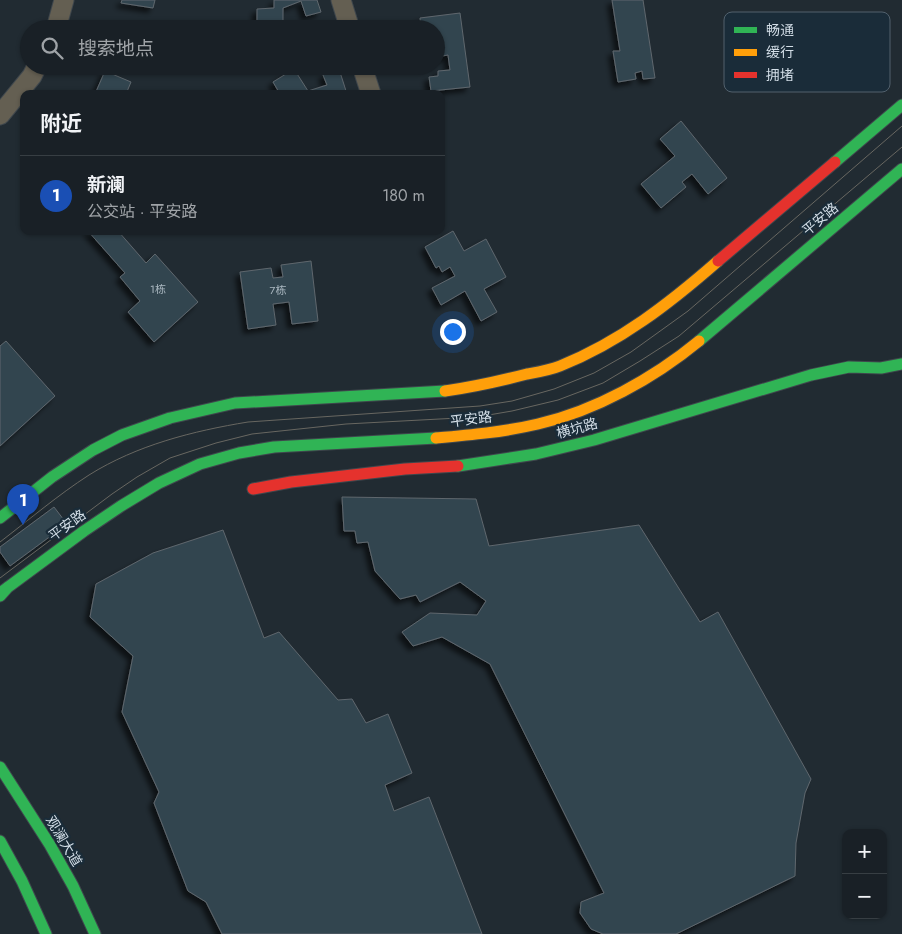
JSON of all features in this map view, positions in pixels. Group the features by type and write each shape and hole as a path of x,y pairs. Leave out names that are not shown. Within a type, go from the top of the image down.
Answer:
{"main road":[{"path":"0,518 83,456 130,432 180,416 235,403 478,386 558,367 593,352 652,315 686,288 902,105"},
{"name":"平安路","path":"3,592 133,497 158,482 184,470 221,457 278,446 454,437 521,428 544,422 599,401 676,360 902,169"},
{"name":"横坑路","path":"253,489 291,482 405,469 450,467 536,454 594,440 811,375 849,367 881,368 902,364"},
{"name":"观澜大道","path":"1,768 50,845 73,886 95,934"},
{"path":"0,841 22,881 46,934"}],"street":[{"path":"58,20 64,0"},
{"path":"341,0 347,20"},
{"path":"21,90 32,75"},
{"path":"365,75 370,90"},
{"path":"0,115 20,91"}],"building":[{"path":"122,0 155,0 153,8 121,3"},
{"path":"274,0 317,0 321,12 306,16 301,1 283,8 283,20 257,20 257,9 274,8"},
{"path":"612,0 643,0 655,78 643,79 642,71 635,73 636,79 618,82 613,51 620,51"},
{"path":"460,13 470,87 431,90 429,77 445,75 445,70 450,70 448,55 445,56 445,20 420,20 420,18"},
{"path":"103,75 114,75 131,82 128,90 97,90"},
{"path":"284,75 298,75 307,90 278,90 273,82"},
{"path":"323,75 341,75 346,90 311,90 327,85"},
{"path":"681,121 727,178 708,194 692,174 682,182 686,187 661,208 641,184 675,156 660,139"},
{"path":"453,231 464,251 486,239 506,277 484,289 497,312 481,321 465,291 441,305 432,288 455,276 450,267 442,272 439,266 436,268 425,247"},
{"path":"92,235 122,235 146,263 155,254 198,302 154,342 128,312 140,301 120,277 125,273"},
{"path":"311,261 318,321 292,324 289,302 273,304 276,325 248,329 240,272 271,268 273,278 283,277 281,265"},
{"path":"6,341 55,396 0,446 0,346"},
{"path":"342,497 476,499 489,546 639,525 700,622 718,612 811,779 805,793 796,843 795,876 676,934 603,934 591,929 580,913 581,902 604,893 490,664 442,637 413,646 402,632 430,613 477,615 486,601 460,582 420,602 416,595 400,599 375,571 368,542 357,543 355,531 344,531"},
{"path":"54,507 67,524 10,566 0,552 0,547"},
{"path":"223,530 264,638 279,632 338,700 352,699 366,723 388,714 412,773 385,785 394,811 429,797 482,934 222,934 206,902 188,891 154,803 159,792 122,712 133,656 90,617 96,584 153,553"}],"tram line":[{"path":"0,542 55,499 107,464 146,447 186,435 248,422 480,406 512,401 554,389 594,373 631,352 688,311 902,126"},
{"path":"0,578 137,477 170,458 216,443 252,434 346,424 477,417 558,400 603,383 679,336 902,147"}],"traffic: fast":[{"path":"835,162 902,105"},
{"path":"699,341 902,169"},
{"path":"458,466 536,454 594,440 811,375 849,367 881,368 902,364"},
{"path":"0,518 52,477 93,450 122,435 170,418 235,403 445,391"},
{"path":"0,593 121,506 159,483 200,464 239,453 274,447 436,438"},
{"path":"0,596 8,587"},
{"path":"0,767 50,845 73,886 95,934"},
{"path":"0,841 22,881 46,934"}],"traffic: slow":[{"path":"445,391 548,370 582,356 644,320 682,292 718,261"},
{"path":"436,438 525,427 581,411 623,392 663,368 699,341"}],"traffic: jam":[{"path":"718,261 835,162"},
{"path":"253,489 291,482 405,469 458,466"}],"place":[{"name":"新澜","path":"23,525"}]}
